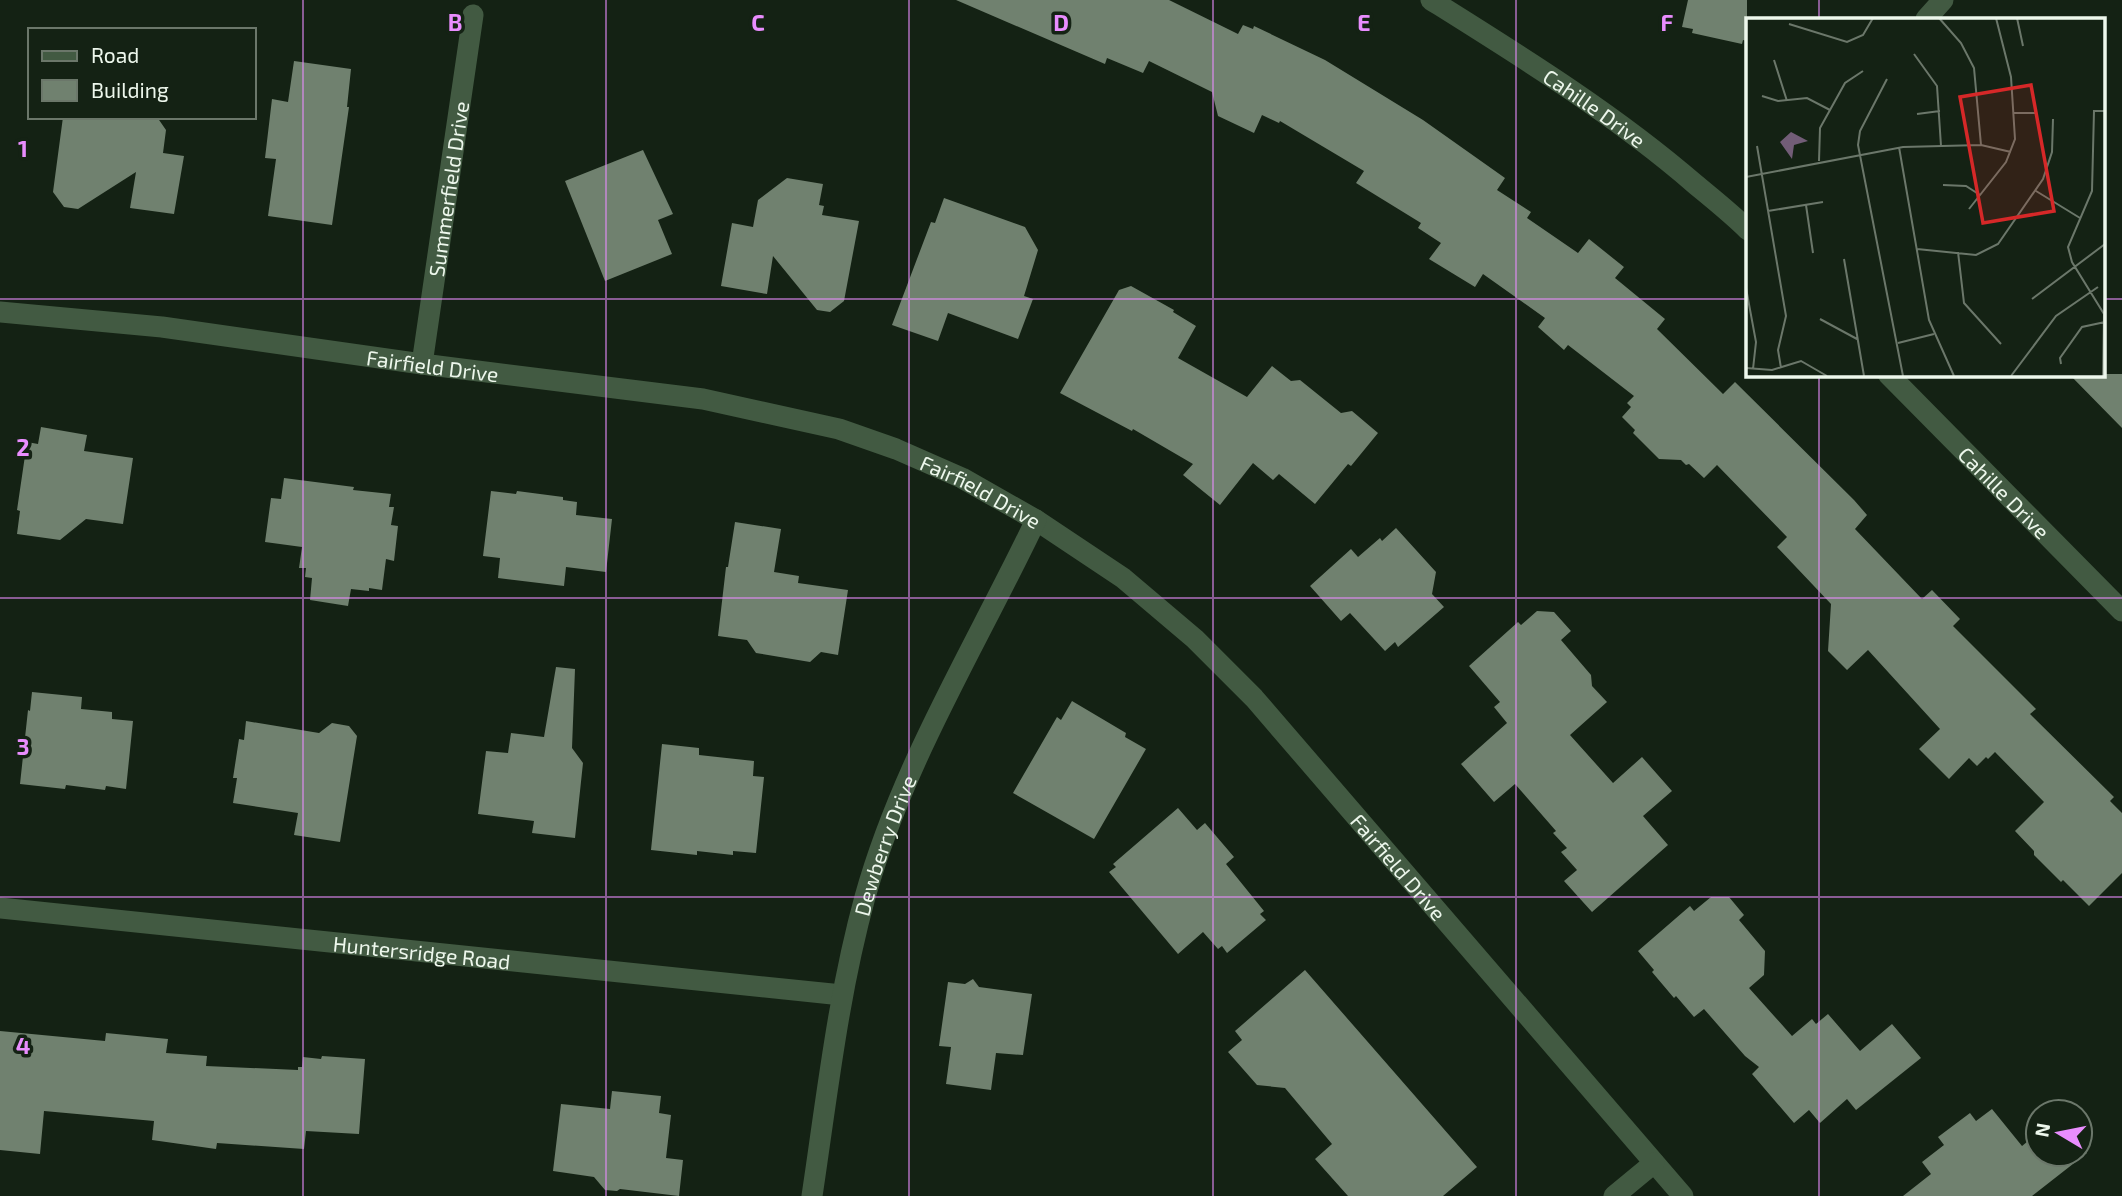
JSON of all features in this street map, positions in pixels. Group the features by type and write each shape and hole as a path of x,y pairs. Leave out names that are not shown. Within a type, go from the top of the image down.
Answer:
{"street":[{"name":"Cahille Drive","path":"1431,0 1507,47 1617,122 1746,225"},
{"path":"1927,18 1943,0"},
{"name":"Summerfield Drive","path":"422,363 473,15"},
{"name":"Fairfield Drive","path":"0,312 162,327 703,398 839,429 897,449 951,474 1037,520 1122,578 1195,639 1254,698 1683,1196"},
{"name":"Cahille Drive","path":"1890,376 2122,611"},
{"name":"Dewberry Drive","path":"812,1196 842,995 865,896 905,784 949,691 1037,520"},
{"name":"Huntersridge Road","path":"0,908 842,995"},
{"path":"1614,1196 1654,1163"}],"building":[{"path":"956,0 1169,0 1238,34 1243,25 1253,29 1254,26 1325,60 1423,120 1505,178 1497,190 1531,212 1527,218 1578,253 1589,239 1624,267 1615,278 1665,319 1657,329 1723,394 1735,382 1854,500 1867,515 1855,529 1922,599 1932,590 1960,619 1953,626 2036,709 2030,714 2114,797 2110,801 2122,813 2122,873 2089,906 2063,880 2061,882 2015,831 2044,802 1995,752 1977,766 1969,758 1949,779 1919,749 1940,729 1868,650 1847,670 1828,651 1831,604 1777,547 1787,537 1717,465 1704,478 1681,460 1659,459 1633,433 1635,430 1622,417 1631,407 1627,403 1634,396 1568,345 1564,350 1538,327 1545,318 1483,274 1475,287 1429,259 1441,243 1418,228 1421,223 1356,183 1364,171 1280,121 1279,123 1262,115 1254,133 1218,116 1212,92 1149,61 1143,73 1107,58 1105,64"},
{"path":"1688,0 1747,0 1746,41 1743,40 1742,44 1692,33 1693,29 1682,27"},
{"path":"294,61 351,69 349,107 332,225 268,216 276,159 265,158 272,99 288,102"},
{"path":"63,119 158,119 166,130 163,153 184,156 174,214 130,208 136,172 78,209 64,207 53,192"},
{"path":"643,150 673,214 658,220 672,254 605,281 565,181"},
{"path":"787,178 823,184 819,205 824,206 822,215 859,221 844,301 830,312 817,310 773,256 767,294 721,286 732,223 753,227 758,200"},
{"path":"944,198 1025,227 1038,250 1024,296 1033,299 1018,339 948,313 938,341 892,325 931,222 935,223"},
{"path":"1131,286 1196,326 1178,358 1247,397 1272,366 1291,381 1300,380 1341,413 1352,411 1378,433 1315,504 1279,474 1273,480 1253,463 1220,505 1183,475 1193,464 1133,429 1132,431 1060,393 1119,290"},
{"path":"2122,374 2122,428 2071,376"},
{"path":"41,427 87,435 84,451 133,458 123,524 86,519 60,540 17,534 20,511 17,510 27,442 38,444"},
{"path":"284,478 391,494 389,507 394,507 391,525 398,526 394,561 386,559 382,590 351,589 348,606 310,600 312,578 305,577 306,568 299,568 302,547 265,542 271,498 281,499"},
{"path":"491,491 516,494 517,491 563,497 563,500 577,502 576,515 612,519 606,572 566,567 564,586 498,578 500,558 483,556"},
{"path":"735,522 781,529 774,572 799,576 798,583 848,590 838,655 821,652 810,662 756,653 747,640 718,636 726,567"},
{"path":"1396,528 1436,572 1432,594 1444,607 1398,647 1395,642 1385,651 1350,613 1341,621 1310,586 1351,549 1358,557"},
{"path":"1537,611 1554,612 1571,631 1561,640 1591,675 1592,686 1607,702 1570,735 1613,783 1642,757 1672,791 1643,816 1668,845 1592,912 1564,881 1577,870 1561,852 1567,848 1553,833 1556,831 1515,784 1494,802 1461,764 1507,723 1494,707 1500,702 1469,666 1518,622 1521,625"},
{"path":"556,667 575,669 572,748 583,763 575,838 532,833 534,821 478,814 486,751 508,753 511,733 544,737"},
{"path":"32,692 82,697 81,709 112,712 112,719 133,721 126,789 106,786 105,790 66,785 65,789 20,784"},
{"path":"1072,701 1126,733 1125,737 1146,749 1094,839 1013,793 1057,717 1061,720"},
{"path":"246,721 319,733 332,723 349,726 357,736 340,842 294,835 298,813 233,803 237,778 233,778 239,739 244,740"},
{"path":"662,744 699,748 699,755 754,761 753,776 764,777 756,853 733,851 733,855 697,851 697,855 651,850"},
{"path":"1178,808 1197,830 1205,823 1234,857 1226,864 1264,911 1260,914 1266,920 1227,953 1222,946 1218,949 1203,932 1178,954 1109,872 1116,867 1113,864"},
{"path":"1711,897 1729,897 1744,915 1739,920 1765,951 1764,975 1749,988 1792,1036 1812,1019 1816,1024 1828,1014 1860,1051 1892,1024 1921,1058 1856,1110 1847,1099 1820,1123 1809,1110 1794,1123 1752,1074 1759,1067 1745,1056 1704,1009 1694,1017 1676,996 1674,998 1638,951 1690,906 1694,911"},
{"path":"1305,970 1477,1167 1443,1196 1348,1196 1315,1159 1332,1144 1285,1088 1257,1085 1228,1052 1242,1040 1235,1031"},
{"path":"973,979 979,987 1032,994 1023,1055 996,1053 991,1090 946,1084 951,1047 939,1046 948,982 965,984"},
{"path":"0,1031 105,1041 106,1033 168,1039 166,1053 207,1056 206,1066 298,1070 298,1067 302,1067 303,1057 365,1059 359,1134 306,1131 304,1149 217,1143 216,1149 152,1140 154,1121 44,1111 40,1154 0,1150"},
{"path":"612,1091 661,1096 659,1113 671,1115 666,1158 683,1160 679,1196 620,1189 605,1190 594,1177 553,1171 561,1104 610,1109"},
{"path":"1992,1109 2022,1146 2024,1144 2024,1168 2068,1168 2032,1196 1903,1196 1931,1174 1922,1162 1944,1145 1938,1137 1970,1113 1976,1121"}]}
